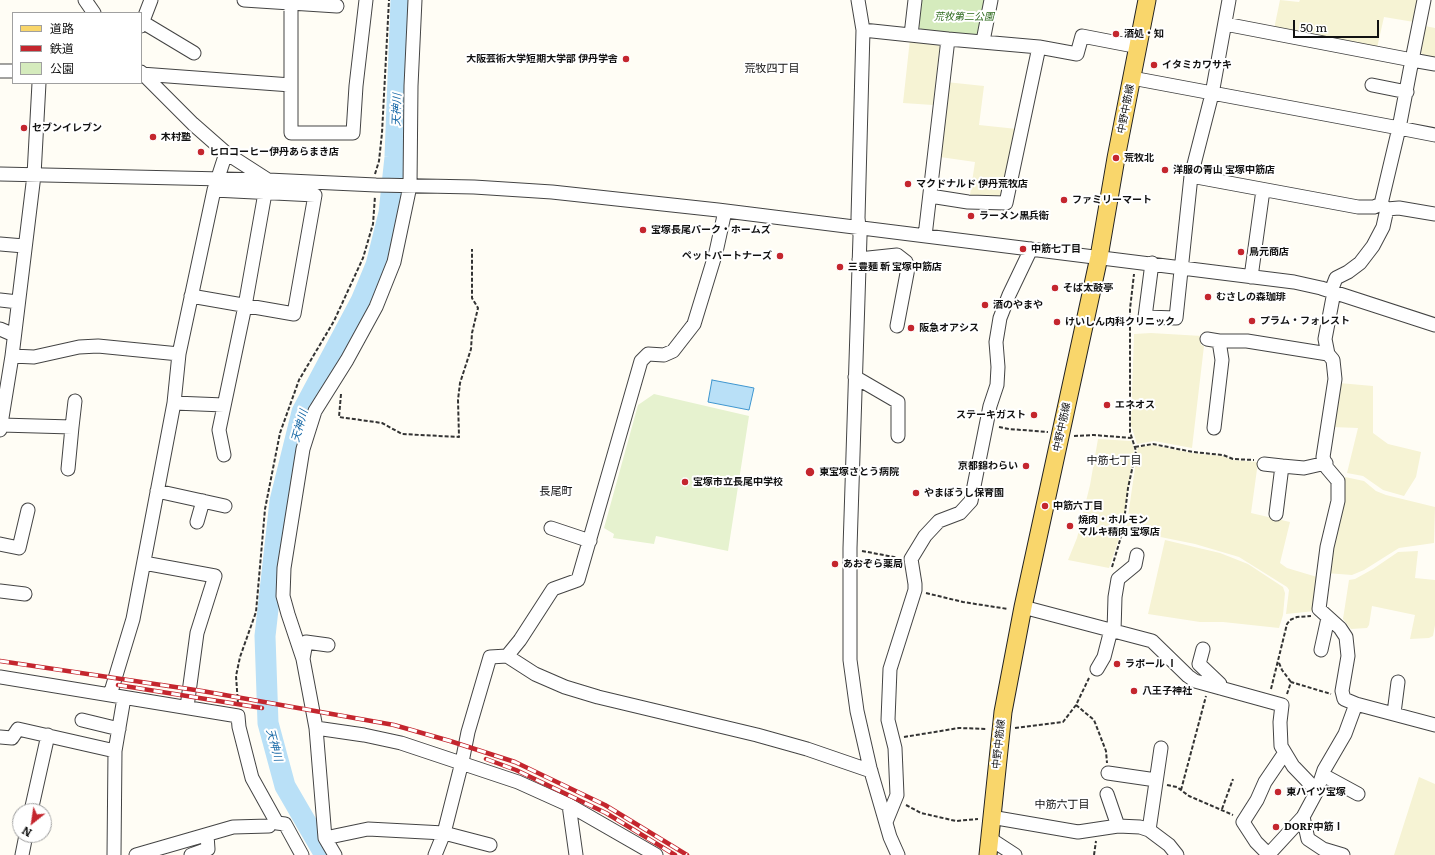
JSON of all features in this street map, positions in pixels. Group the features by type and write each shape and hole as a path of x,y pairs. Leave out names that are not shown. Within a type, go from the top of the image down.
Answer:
{"main road":[{"name":"中野中筋線","path":"988,855 989,838 987,818 1018,608 1099,257 1147,0"}],"street":[{"path":"85,0 93,12"},
{"path":"151,0 142,25 194,53"},
{"path":"244,0 337,6"},
{"path":"291,3 291,133 353,133 356,86 366,0"},
{"path":"335,855 325,838 316,728 303,659 283,596 284,568 303,449 315,411 361,335 386,284 394,262 411,186 411,86 416,0"},
{"path":"858,0 863,30 858,218 860,227 850,548 850,660 857,711 871,771 886,822 898,855"},
{"path":"911,35 915,0"},
{"path":"983,41 991,0"},
{"path":"1152,263 1145,317 1176,318 1191,176 1212,94 1229,0"},
{"path":"1424,0 1384,206 1383,227 1373,246 1360,263 1348,272 1336,278 1333,291 1325,339 1328,354 1333,360 1335,379 1324,457 1326,463 1338,481 1338,501 1327,547 1318,603 1319,609 1340,628 1346,637 1348,647 1342,696 1356,704 1435,725"},
{"path":"1225,24 1435,64"},
{"path":"863,30 1039,47 1077,54 1082,36 1139,47"},
{"path":"933,240 930,196 948,39"},
{"path":"930,196 968,202 1006,203 1039,47"},
{"path":"0,71 12,71"},
{"path":"142,73 291,86"},
{"path":"142,74 193,124 266,186 315,195 294,314 191,296"},
{"path":"1132,78 1435,135"},
{"path":"39,84 34,175 24,246 12,356 0,427 72,427"},
{"path":"1372,85 1407,92"},
{"path":"110,695 133,619 174,403 179,354 215,185 226,153"},
{"path":"0,174 215,185 375,185 552,192 860,227 963,245 1031,249 1152,263 1308,284 1435,325"},
{"path":"1191,176 1358,207 1384,206 1435,214"},
{"path":"224,455 219,430 245,306 266,186"},
{"path":"1251,276 1262,190"},
{"path":"507,656 520,640 553,590 578,580 641,360 648,354 664,355 673,351 694,324 716,252 726,211"},
{"path":"0,244 24,246"},
{"path":"886,822 896,800 895,748 891,739 888,720 890,669 915,590 916,584 911,559 925,536 939,521 960,513 971,501 988,424 992,398 997,385 998,376 996,352 1000,318 1009,295 1031,249"},
{"path":"859,259 897,255 903,257 908,265 908,273 900,305 897,326"},
{"path":"0,300 18,302"},
{"path":"0,329 14,334"},
{"path":"1218,422 1214,393 1222,360 1213,340 1256,347 1289,347 1298,354 1328,354"},
{"path":"12,356 34,357 79,347 98,346 179,354"},
{"path":"855,377 898,402 898,436"},
{"path":"68,469 75,401"},
{"path":"174,403 224,405"},
{"path":"1264,464 1304,468 1326,463"},
{"path":"1276,514 1282,466"},
{"path":"157,491 224,506"},
{"path":"197,522 203,501"},
{"path":"0,544 19,548 28,510"},
{"path":"551,528 590,541"},
{"path":"1098,669 1104,657 1112,631 1118,579 1135,565 1137,555"},
{"path":"144,563 215,576 197,633 187,708"},
{"path":"0,591 25,594"},
{"path":"1018,608 1152,641 1188,676 1215,687 1282,705 1280,734 1284,754 1317,791"},
{"path":"1321,650 1325,616"},
{"path":"303,659 306,642 328,645"},
{"path":"1203,649 1199,664 1220,684 1215,687"},
{"path":"435,855 444,833 468,732 490,658 507,656 535,674 566,687 598,697 757,735 807,749 871,771"},
{"path":"0,677 238,716 239,727 252,778 277,823 285,824 299,850"},
{"path":"1394,713 1398,682"},
{"path":"114,855 115,751 124,698"},
{"path":"1284,754 1265,782 1257,800 1243,822 1256,842 1269,855 1303,817 1317,791 1324,770 1345,734 1356,704"},
{"path":"82,720 119,728"},
{"path":"316,728 364,735 401,743 462,762 518,782 569,805 656,855"},
{"path":"0,737 12,738 18,729 115,751"},
{"path":"33,803 48,736"},
{"path":"1149,830 1161,748"},
{"path":"1108,773 1156,781"},
{"path":"1323,775 1358,794"},
{"path":"258,789 254,798 269,826 299,850"},
{"path":"1107,794 1118,826"},
{"path":"569,805 576,855"},
{"path":"1303,817 1308,840 1323,849 1343,855"},
{"path":"987,818 1078,832 1118,826 1140,827 1149,830 1169,845 1177,855"},
{"path":"136,855 176,849 207,835 233,827 269,826"},
{"path":"325,838 368,829 444,833 490,845"},
{"path":"191,855 208,849 207,835"},
{"path":"989,838 1015,855"},
{"path":"22,855 24,843"}],"path":[{"path":"238,716 236,676 240,657 256,612 265,509 280,433 299,380 334,320 363,258 373,224 375,173 379,161 382,133 389,0"},
{"path":"341,389 339,417 382,423 402,434 459,437 458,400 460,383 471,349 472,333 478,308 472,298 472,249"},
{"path":"1112,573 1123,530 1128,488 1136,451 1130,432 1130,310 1134,269"},
{"path":"988,424 1009,429 1051,432"},
{"path":"1073,436 1094,435 1132,438"},
{"path":"1135,447 1153,444 1193,452 1222,455 1233,459 1260,460 1264,464"},
{"path":"850,548 894,556 903,561 912,569"},
{"path":"915,590 963,602 1018,608"},
{"path":"1266,701 1279,663 1284,632 1290,620 1297,617 1325,616"},
{"path":"1279,663 1291,682 1342,696"},
{"path":"1008,729 1031,728 1063,722 1076,705 1093,670 1098,669"},
{"path":"1282,705 1291,682"},
{"path":"1181,790 1215,687"},
{"path":"1076,705 1094,720 1106,751 1108,773"},
{"path":"891,739 959,728 992,729"},
{"path":"1222,809 1234,779"},
{"path":"1156,781 1181,790 1188,796 1222,809 1239,818 1243,822"},
{"path":"896,800 921,813 956,821 987,818"}],"shaded area":[{"path":"1280,0 1299,2 1300,0 1418,0 1414,22 1384,17 1377,48 1274,29"},
{"path":"1425,26 1435,28 1435,59 1426,57 1421,53"},
{"path":"910,39 940,44 933,105 903,103"},
{"path":"946,82 984,86 979,125 1017,129 1002,198 970,195 975,162 940,157"},
{"path":"1151,333 1202,336 1201,345 1204,346 1192,448 1154,441 1137,444 1131,425 1134,334"},
{"path":"1339,383 1373,386 1373,433 1388,444 1421,452 1416,477 1404,496 1383,490 1363,476 1347,473 1358,428 1332,427"},
{"path":"1098,439 1131,441 1134,449 1122,530 1109,568 1068,560 1077,538 1090,485"},
{"path":"1153,445 1192,453 1222,456 1233,460 1258,462 1251,513 1290,522 1280,563 1287,568 1317,577 1315,611 1286,614 1289,590 1287,587 1239,557 1195,544 1126,530 1138,447"},
{"path":"1345,477 1364,481 1376,491 1386,495 1435,507 1434,543 1399,548 1364,570 1352,575 1326,573"},
{"path":"1165,540 1220,553 1248,564 1283,587 1285,593 1283,615 1279,628 1223,622 1200,622 1148,614"},
{"path":"1418,551 1415,578 1435,580 1435,625 1433,636 1429,638 1410,639 1415,615 1372,606 1369,625 1367,628 1351,629 1343,619 1349,580 1355,579 1373,569 1398,552"},
{"path":"1419,777 1435,784 1435,855 1394,855"}],"green space":[{"name":"荒牧第二公園","path":"919,0 987,0 981,34 976,37 921,29 917,26"},
{"path":"654,394 749,416 728,551 656,536 654,544 613,538 614,534 604,528 638,405"}],"water":[{"path":"712,380 754,388 749,410 708,402"}],"waterway":[{"name":"天神川","path":"325,855 285,786 268,723 265,636 280,501 302,412 361,301 376,265 389,213 395,157 401,0"}],"railway":[{"path":"0,661 202,691 394,725 515,762 605,805 687,855"},
{"path":"118,685 262,708"},
{"path":"486,759 516,770 606,813 675,855"}],"place":[{"name":"酒処・知","path":"1116,34"},
{"name":"大阪芸術大学短期大学部 伊丹学舎","path":"626,59"},
{"name":"イタミカワサキ","path":"1154,65"},
{"name":"セブンイレブン","path":"24,128"},
{"name":"木村塾","path":"153,137"},
{"name":"ヒロコーヒー伊丹あらまき店","path":"201,152"},
{"name":"荒牧北","path":"1116,158"},
{"name":"洋服の青山 宝塚中筋店","path":"1165,170"},
{"name":"マクドナルド 伊丹荒牧店","path":"908,184"},
{"name":"ファミリーマート","path":"1064,200"},
{"name":"ラーメン黒兵衛","path":"971,216"},
{"name":"宝塚長尾パーク・ホームズ","path":"643,230"},
{"name":"中筋七丁目","path":"1023,249"},
{"name":"鳥元商店","path":"1241,252"},
{"name":"ペットパートナーズ","path":"780,256"},
{"name":"三豊麺 斬 宝塚中筋店","path":"840,267"},
{"name":"そば太鼓亭","path":"1055,288"},
{"name":"むさしの森珈琲","path":"1208,297"},
{"name":"酒のやまや","path":"985,305"},
{"name":"プラム・フォレスト","path":"1252,321"},
{"name":"けいしん内科クリニック","path":"1057,322"},
{"name":"阪急オアシス","path":"911,328"},
{"name":"エネオス","path":"1107,405"},
{"name":"ステーキガスト","path":"1034,415"},
{"name":"京都錦わらい","path":"1026,466"},
{"name":"東宝塚さとう病院","path":"810,472"},
{"name":"宝塚市立長尾中学校","path":"685,482"},
{"name":"やまぼうし保育園","path":"916,493"},
{"name":"中筋六丁目","path":"1045,506"},
{"name":"焼肉・ホルモン マルキ精肉 宝塚店","path":"1070,526"},
{"name":"あおぞら薬局","path":"835,564"},
{"name":"ラポール Ⅰ","path":"1117,664"},
{"name":"八王子神社","path":"1134,691"},
{"name":"東ハイツ宝塚","path":"1278,792"},
{"name":"DORF中筋Ⅰ","path":"1276,827"}],"district":[{"name":"荒牧四丁目","path":"772,69"},
{"name":"中筋七丁目","path":"1114,461"},
{"name":"長尾町","path":"556,492"},
{"name":"中筋六丁目","path":"1062,805"}]}
